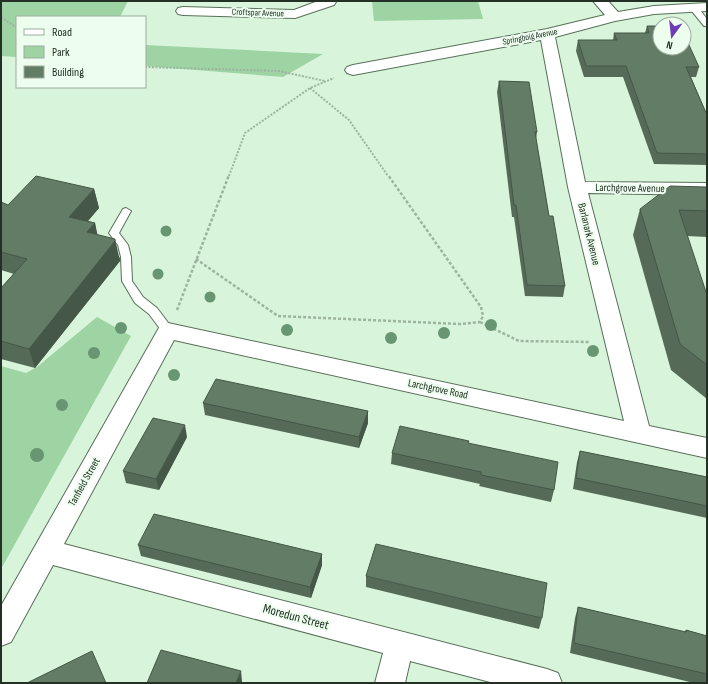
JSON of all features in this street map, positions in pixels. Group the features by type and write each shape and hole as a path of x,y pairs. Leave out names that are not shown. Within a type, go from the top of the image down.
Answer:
{"street":[{"name":"Croftspar Avenue","path":"183,11 295,14 330,1"},
{"path":"600,1 615,17"},
{"name":"Springboig Avenue","path":"353,70 546,34 615,17 654,10 701,8"},
{"name":"Barlanark Avenue","path":"546,34 577,187 639,433"},
{"name":"Larchgrove Avenue","path":"577,187 707,189"},
{"name":"Larchgrove Road","path":"168,331 707,448"},
{"name":"Tanfield Street","path":"1,634 45,551 168,331"},
{"name":"Moredun Street","path":"45,551 547,683"},
{"path":"390,683 400,644"}],"lane":[{"path":"701,8 707,24"},
{"path":"126,211 114,233 123,245 126,258 127,281 139,300 153,311 168,331"}],"path":[{"path":"1,17 16,27"},
{"path":"146,67 279,71 326,81"},
{"path":"168,331 245,133 310,88 353,70"},
{"path":"310,88 348,120 481,307 483,316 480,322"},
{"path":"196,259 278,316 460,324 480,322 520,341 616,342"}],"green space":[{"path":"1,1 128,1 120,16 16,16 16,57 1,56"},
{"path":"372,1 478,1 483,19 374,21"},
{"path":"146,45 323,54 283,77 146,66"},
{"path":"97,317 131,336 1,569 1,366 26,373 37,367"}],"building":[{"path":"647,26 652,26 652,56 692,56 692,52 699,67 686,67 707,115 707,154 657,153 626,66 586,66 578,40 617,40 614,33 649,33"},
{"path":"499,81 529,82 537,132 535,132 549,216 553,216 565,286 527,285 516,205 514,205"},
{"path":"36,176 94,189 69,217 95,223 87,232 115,239 115,241 29,349 1,341 1,288 27,259 1,252 1,202 8,205"},
{"path":"670,186 707,187 707,211 679,210 707,295 707,365 680,344 640,209"},
{"path":"216,379 368,411 359,437 203,403"},
{"path":"153,418 185,425 156,479 123,471"},
{"path":"400,426 469,441 468,443 558,462 554,490 481,475 481,472 392,453"},
{"path":"580,451 707,477 707,506 576,478"},
{"path":"154,514 322,554 310,587 138,545"},
{"path":"376,544 547,583 542,618 366,576"},
{"path":"578,607 686,632 686,630 707,636 707,674 574,643"},
{"path":"161,650 241,671 236,683 147,683"},
{"path":"92,651 106,683 27,683"}]}
